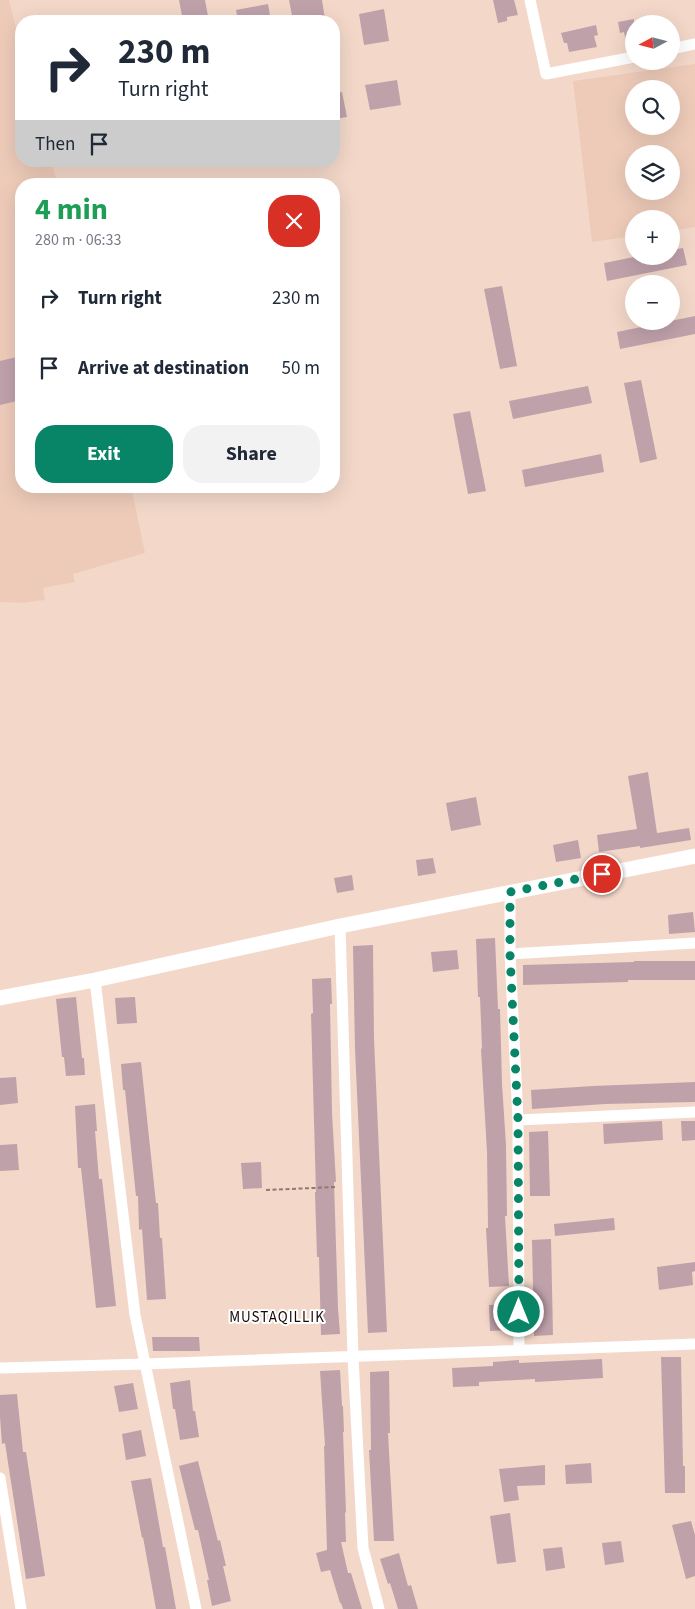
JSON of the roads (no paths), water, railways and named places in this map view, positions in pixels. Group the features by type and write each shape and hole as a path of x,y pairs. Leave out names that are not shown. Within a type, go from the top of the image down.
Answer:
{"street":[{"path":"530,0 546,74 625,59"},
{"path":"680,47 695,44"},
{"path":"0,998 95,980 340,926 695,856"},
{"path":"510,892 510,954 518,1120 519,1350"},
{"path":"340,926 353,1357 363,1548 379,1609"},
{"path":"510,954 695,943"},
{"path":"95,980 135,1315 196,1609"},
{"path":"518,1120 695,1112"},
{"path":"0,1368 695,1344"},
{"path":"0,1478 21,1609"}],"district":[{"name":"MUSTAQILLIK","path":"277,1317"}]}
